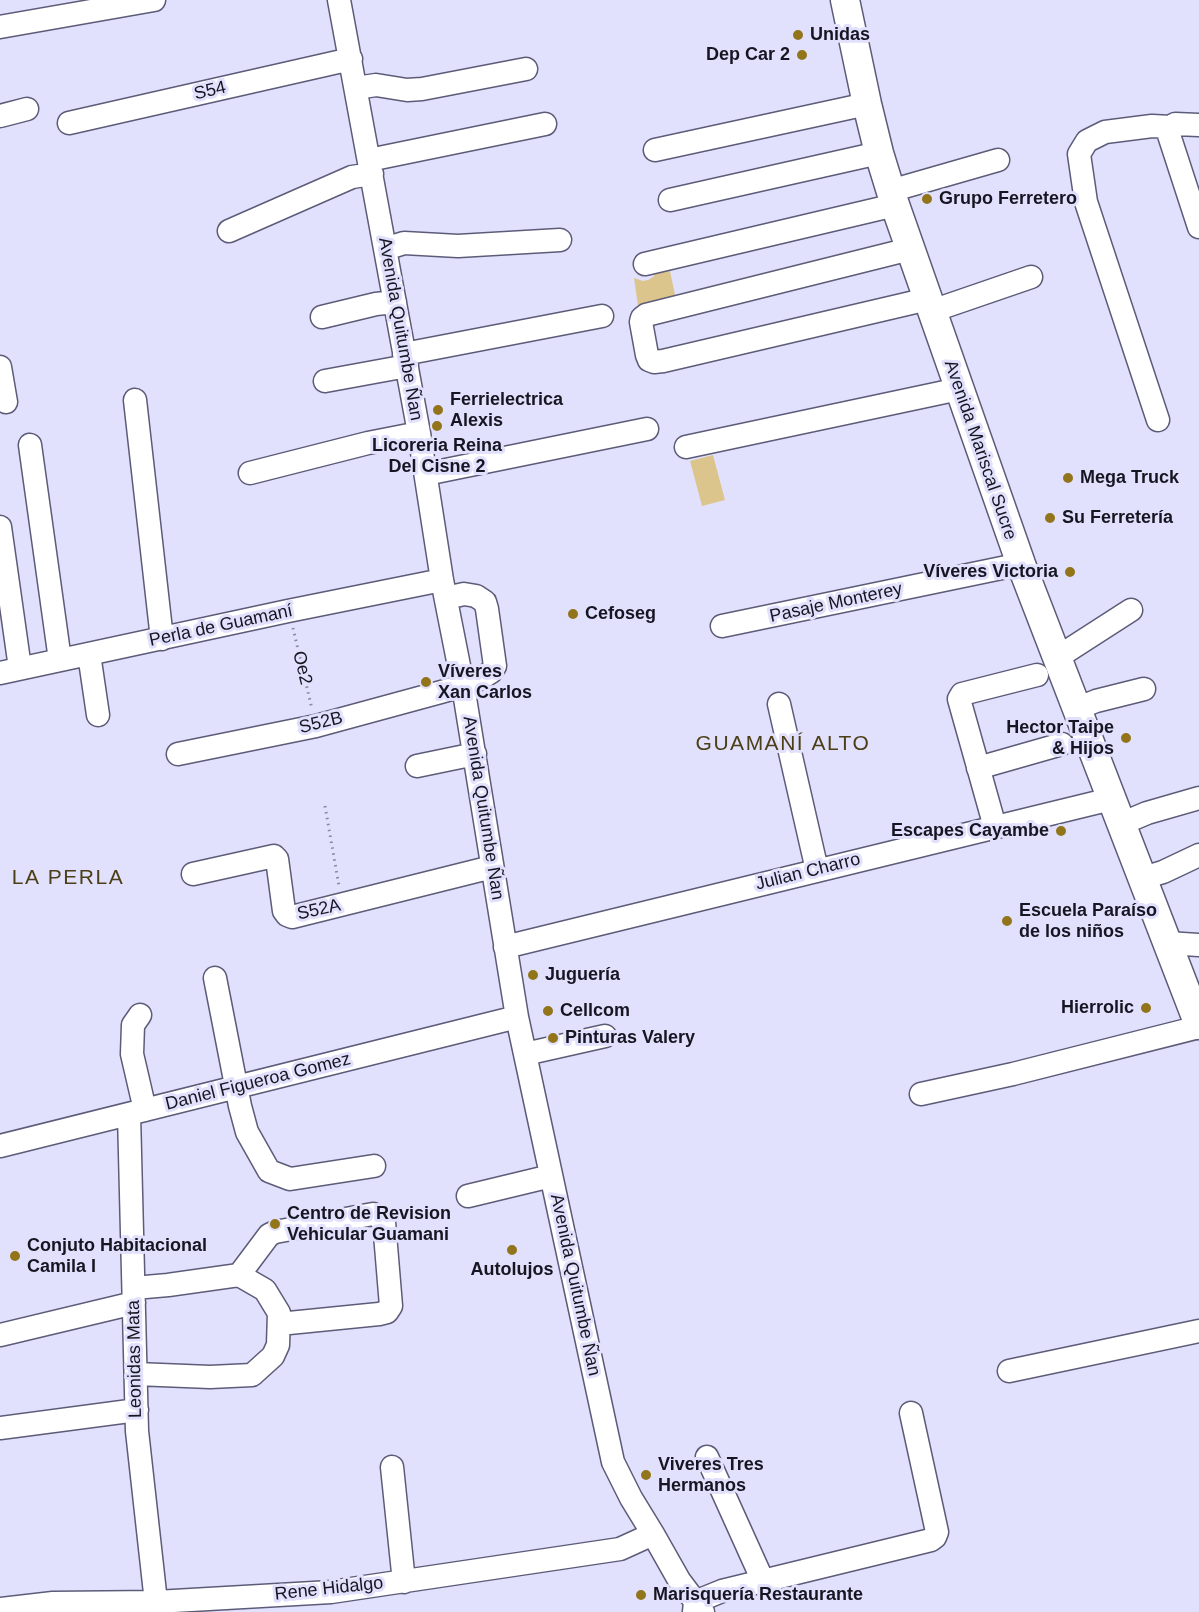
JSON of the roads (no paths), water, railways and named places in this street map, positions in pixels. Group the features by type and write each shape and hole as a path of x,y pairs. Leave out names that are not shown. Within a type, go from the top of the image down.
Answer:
{"main road":[{"name":"Avenida Mariscal Sucre","path":"845,0 867,104 892,198 1021,564 1048,666 1076,709 1199,1026"}],"street":[{"path":"0,27 154,0"},
{"name":"Avenida Quitumbe Ñan","path":"339,0 419,433 444,589 475,754 517,1017 613,1462 630,1498 653,1534 679,1558 704,1607"},
{"name":"S54","path":"69,123 351,59"},
{"path":"356,88 376,85 406,90 422,89 526,69"},
{"path":"655,150 867,104"},
{"path":"0,116 27,110"},
{"path":"229,231 370,167 545,124"},
{"path":"1170,130 1175,124 1199,125"},
{"path":"1158,420 1086,202 1079,154 1087,141 1105,132 1152,126 1170,130"},
{"path":"1170,130 1199,227"},
{"path":"670,200 879,153"},
{"path":"645,264 892,198 998,160"},
{"path":"385,249 404,243 458,246 560,240"},
{"path":"910,249 646,315 641,322 649,360 663,361 930,305 1031,277"},
{"path":"322,317 376,304 395,302"},
{"path":"325,381 405,360 602,316"},
{"path":"0,367 6,402"},
{"path":"686,447 959,389"},
{"path":"135,400 162,639"},
{"path":"426,474 647,429"},
{"path":"250,473 368,443 419,433"},
{"path":"30,445 60,660"},
{"path":"0,527 10,670"},
{"name":"Pasaje Monterey","path":"722,626 1021,564"},
{"name":"Perla de Guamaní","path":"10,670 288,611 444,589 476,596 487,609 495,666 491,672 463,686"},
{"path":"995,827 959,699 962,694 1048,666 1131,610"},
{"path":"89,654 98,715"},
{"name":"S52B","path":"178,754 316,726 463,686"},
{"path":"1076,709 1096,701 1144,689"},
{"path":"779,704 817,870"},
{"path":"978,768 1062,744"},
{"path":"417,766 475,754"},
{"name":"Julian Charro","path":"505,947 995,827 1116,812 1147,813 1199,798"},
{"path":"1143,878 1163,872 1199,855"},
{"name":"S52A","path":"193,874 274,856 277,859 284,911 292,917 492,867"},
{"path":"1167,943 1199,945"},
{"path":"215,978 247,1132 269,1171 290,1179 374,1166"},
{"name":"Leonidas Mata","path":"140,1015 133,1025 132,1054 137,1112 134,1296 137,1431 156,1602"},
{"name":"Daniel Figueroa Gomez","path":"0,1146 517,1017"},
{"path":"921,1094 1013,1074 1199,1026"},
{"path":"525,1054 605,1036"},
{"path":"468,1196 551,1176"},
{"path":"239,1275 269,1235 275,1232 373,1214 380,1216 384,1222 391,1306 387,1312 279,1324"},
{"path":"0,1335 168,1285 239,1275 266,1290 279,1313 278,1345 273,1356 252,1375 210,1377 136,1374"},
{"path":"1009,1371 1199,1331"},
{"path":"0,1428 137,1410"},
{"path":"704,1607 722,1591 931,1540 935,1537 937,1532 911,1413"},
{"path":"707,1457 763,1581"},
{"path":"392,1467 404,1582"},
{"name":"Rene Hidalgo","path":"0,1609 156,1602 331,1602 404,1582 621,1549 653,1534"}],"place":[{"name":"Unidas","path":"798,35"},
{"name":"Dep Car 2","path":"802,55"},
{"name":"Grupo Ferretero","path":"927,199"},
{"name":"Ferrielectrica Alexis","path":"438,410"},
{"name":"Licoreria Reina Del Cisne 2","path":"437,426"},
{"name":"Mega Truck","path":"1068,478"},
{"name":"Su Ferretería","path":"1050,518"},
{"name":"Víveres Victoria","path":"1070,572"},
{"name":"Cefoseg","path":"573,614"},
{"name":"Víveres Xan Carlos","path":"426,682"},
{"name":"Hector Taipe & Hijos","path":"1126,738"},
{"name":"Escapes Cayambe","path":"1061,831"},
{"name":"Escuela Paraíso de los niños","path":"1007,921"},
{"name":"Juguería","path":"533,975"},
{"name":"Hierrolic","path":"1146,1008"},
{"name":"Cellcom","path":"548,1011"},
{"name":"Pinturas Valery","path":"553,1038"},
{"name":"Centro de Revision Vehicular Guamani","path":"275,1224"},
{"name":"Autolujos","path":"512,1250"},
{"name":"Conjuto Habitacional Camila I","path":"15,1256"},
{"name":"Viveres Tres Hermanos","path":"646,1475"},
{"name":"Marisquería Restaurante","path":"641,1595"}],"district":[{"name":"GUAMANÍ ALTO","path":"783,744"},
{"name":"LA PERLA","path":"68,878"}]}
